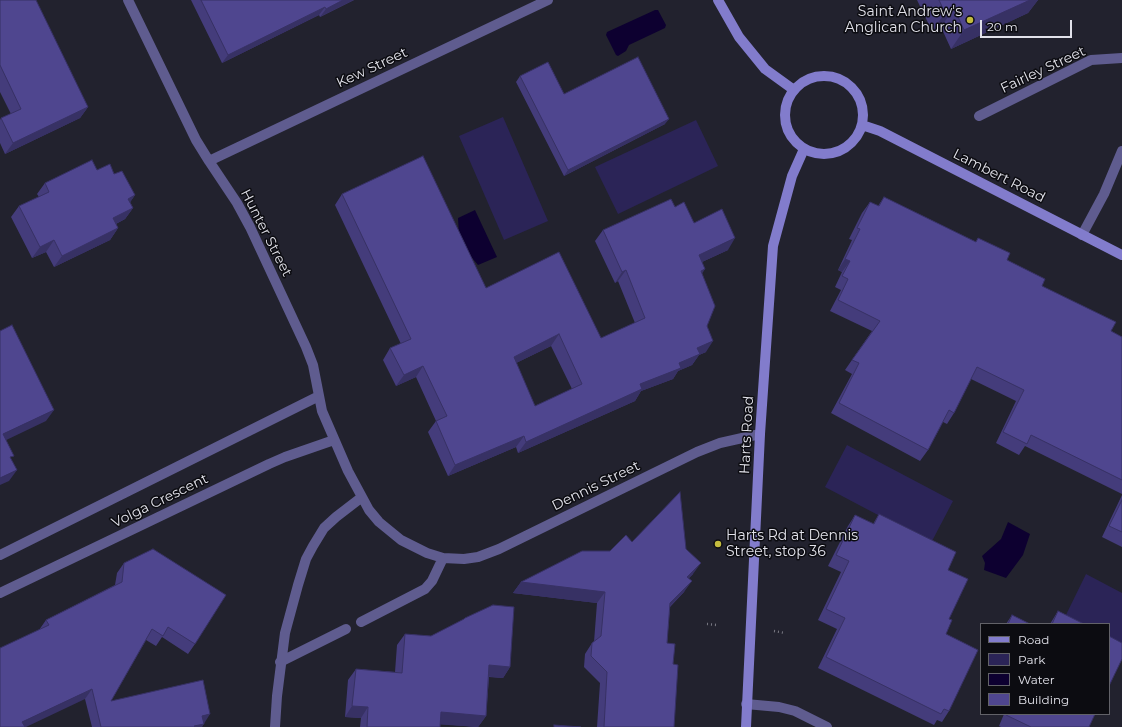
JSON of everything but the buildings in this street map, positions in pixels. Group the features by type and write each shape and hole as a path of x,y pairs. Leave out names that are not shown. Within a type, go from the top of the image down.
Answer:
{"main road":[{"path":"718,0 739,37 765,69 794,90"},
{"path":"816,77 829,77 842,80 852,88 859,99 863,112 862,125 857,136 850,145 839,152 827,155 816,154 804,150 794,141 787,129 785,115 787,102 794,90 804,82 816,77"},
{"name":"Lambert Road","path":"862,125 880,131 1122,254"},
{"name":"Harts Road","path":"746,727 760,434 773,246 792,176 804,150"}],"street":[{"name":"Hunter Street","path":"128,0 182,112 209,161 243,214 306,347 313,365 322,411 356,487"},
{"name":"Kew Street","path":"209,161 548,0"},
{"name":"Fairley Street","path":"979,116 1091,60 1122,58"},
{"path":"1082,235 1104,194 1122,151"},
{"name":"Volga Crescent","path":"0,555 319,396"},
{"name":"Dennis Street","path":"356,487 369,510 379,522 401,540 426,553 443,558 464,559 486,554 499,549 697,452 720,443 760,434"},
{"name":"Volga Crescent","path":"0,593 285,457 334,440"},
{"path":"275,727 280,662 288,619 309,553 327,525 362,497"},
{"path":"361,622 425,589 432,581 443,558"},
{"path":"280,662 346,629"},
{"path":"746,704 778,707 795,712 827,727"}],"path":[{"path":"707,624 717,625"},
{"path":"774,631 785,633"}],"green space":[{"path":"503,117 548,221 504,240 459,136"},
{"path":"696,120 718,166 618,214 595,167"},
{"path":"847,445 953,501 931,543 825,487"},
{"path":"1086,574 1122,593 1122,650 1110,644 1110,623 1068,623 1063,621"}],"water":[{"path":"658,10 666,25 665,28 629,45 626,51 618,56 616,55 606,35 607,32"},
{"path":"475,210 497,257 478,265 468,253 459,236 458,218"},
{"path":"1008,522 1030,534 1023,555 1006,578 984,570 985,563 982,556 1001,539"}],"place":[{"name":"Saint Andrew's Anglican Church","path":"970,20"},
{"name":"Harts Rd at Dennis Street, stop 36","path":"718,544"}]}
